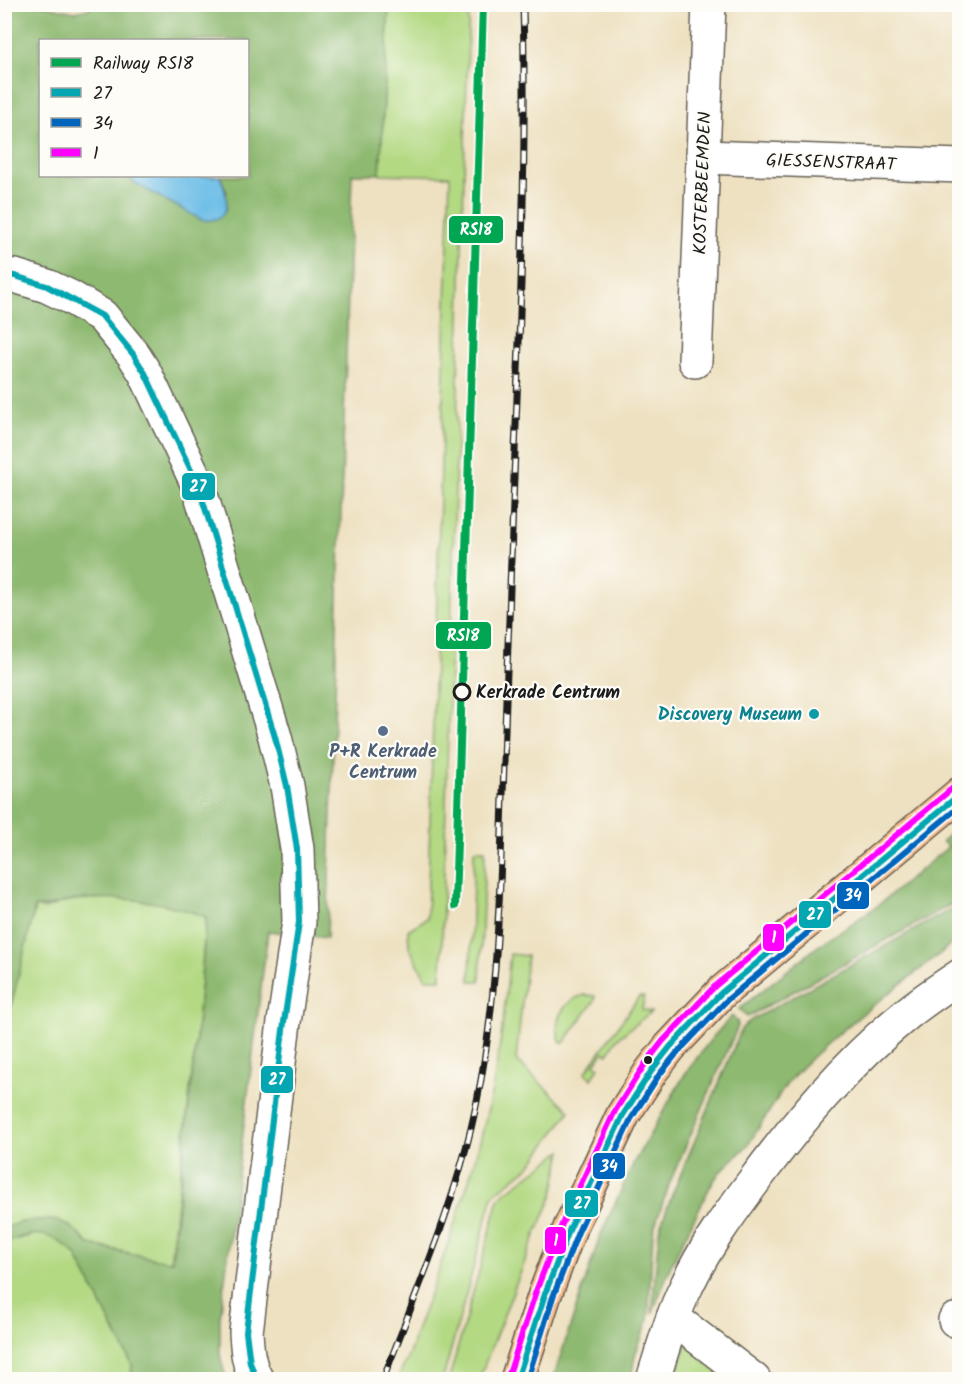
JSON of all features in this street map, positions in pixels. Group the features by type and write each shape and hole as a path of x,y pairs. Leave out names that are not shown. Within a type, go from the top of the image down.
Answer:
{"main road":[{"path":"517,1380 570,1228 623,1114 652,1070 685,1030 721,993 960,794"}],"street":[{"name":"KOSTERBEEMDEN","path":"695,361 709,4"},
{"name":"GIESSENSTRAAT","path":"703,157 960,166"},
{"path":"4,275 47,286 102,316 133,354 145,373 198,485 275,737 287,786 297,849 299,922 284,1022 246,1332 248,1355 252,1372 257,1380"},
{"path":"653,1380 673,1318 701,1257 765,1166 806,1115 875,1042 908,1013 960,976"},
{"path":"673,1318 754,1380"}],"green space":[{"path":"92,4 389,5 380,174 352,174 327,938 268,931 220,1319 220,1355 226,1379 131,1379 132,1365 76,1255 59,1241 43,1235 25,1236 4,1244 5,1228 30,1221 48,1220 65,1224 89,1244 172,1261 196,1039 206,920 206,917 189,911 157,903 126,899 76,900 46,907 35,907 5,1031 5,5 42,5 75,12 88,9"},
{"path":"389,5 469,5 441,979 426,979 409,947 408,930 427,918 450,176 380,174"},
{"path":"959,826 959,900 747,1017 739,1009 818,946 876,907 948,847 942,841"},
{"path":"474,850 485,850 480,981 470,981"},
{"path":"104,897 155,903 206,917 196,1039 170,1262 89,1244 70,1226 5,1228 5,1031 35,907 45,909 69,900"},
{"path":"959,905 959,938 849,1025 807,1062 788,1082 747,1146 719,1173 671,1265 652,1314 659,1230 742,1028 751,1020"},
{"path":"510,954 527,956 516,1060 570,1111 530,1166 493,1195 443,1379 398,1379 455,1224 481,1138 499,1051"},
{"path":"584,995 595,996 595,1000 564,1043 561,1043 557,1027 561,1013 570,1002"},
{"path":"639,997 644,997 642,1010 651,1012 617,1039 608,1054 603,1052 595,1064 599,1067 592,1079 585,1073"},
{"path":"732,1016 738,1026 670,1182 653,1231 648,1321 635,1355 631,1379 553,1379 600,1236 634,1162 685,1074"},
{"path":"562,1151 553,1195 479,1379 449,1379 499,1199"},
{"path":"37,1234 54,1238 76,1255 132,1365 131,1379 5,1380 5,1244"},
{"path":"688,1339 742,1380 674,1380"}],"water":[{"path":"129,177 220,177 227,199 226,206 220,217 213,220 202,220 136,184"}],"railway":[{"path":"383,1380 436,1242 459,1172 477,1101 492,1000 501,864 520,312 524,158 523,4"}],"rail line":[{"name":"RS18","path":"455,906 483,4"}],"transit line":[{"name":"27","path":"4,275 47,286 102,316 133,354 145,373 198,485 275,737 287,786 297,849 299,922 284,1022 246,1332 250,1363 257,1380"},
{"name":"1","path":"508,1377 536,1291 562,1224 615,1111 645,1064 663,1041 715,986 954,787"},
{"name":"27","path":"517,1380 545,1294 570,1228 623,1115 652,1070 670,1047 721,993 960,794"},
{"name":"34","path":"527,1380 553,1297 578,1232 631,1119 659,1075 727,1000 960,806"}],"place":[{"name":"Kerkrade Centrum","path":"462,692"},
{"name":"Discovery Museum","path":"814,714"},
{"name":"P+R Kerkrade Centrum","path":"383,731"}]}
